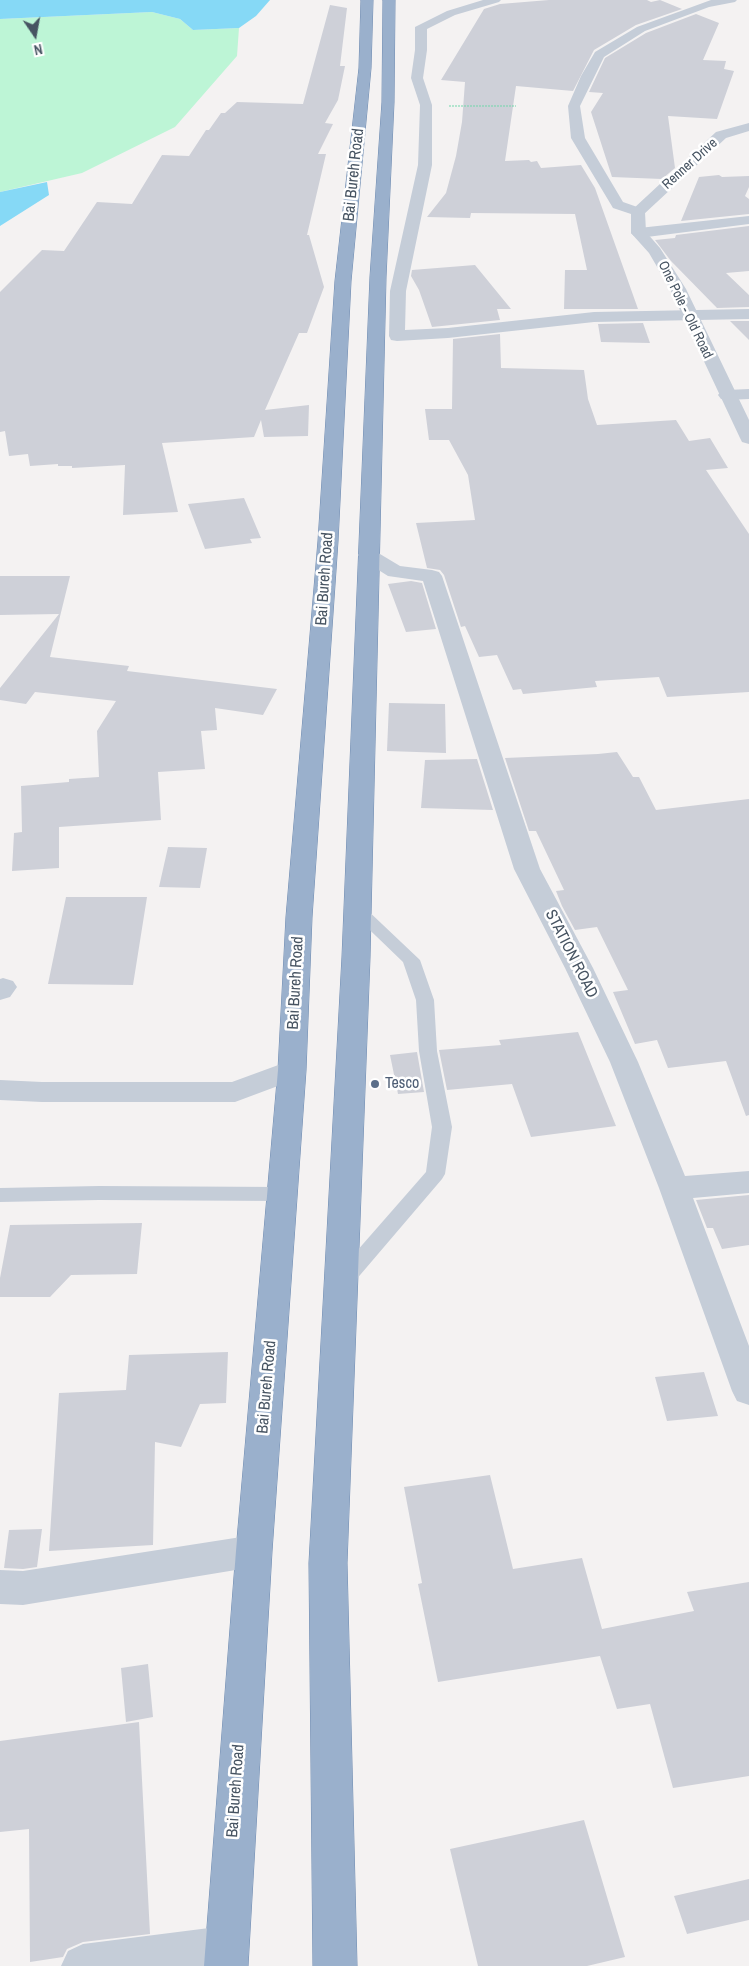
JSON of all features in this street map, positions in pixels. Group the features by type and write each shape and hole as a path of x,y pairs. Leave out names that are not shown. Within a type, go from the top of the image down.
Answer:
{"highway":[{"name":"Bai Bureh Road","path":"225,1957 254,1551 292,1070 299,917 328,541 343,281 365,68 367,0"},
{"name":"Bai Bureh Road","path":"335,1966 328,1564 357,910 378,278 388,102 389,0"}],"street":[{"path":"495,0 451,13 421,27 421,50 417,78 426,105 425,164 398,291 397,336 448,333 594,317 749,314"},
{"path":"730,0 707,4 641,29 599,55 587,76 574,106 578,138 618,205 638,212 639,233 749,220"},
{"name":"Renner Drive","path":"638,212 722,135 749,128"},
{"name":"One Pole - Old Road","path":"639,233 663,263 678,289 749,438"},
{"path":"727,395 749,394"},
{"name":"STATION ROAD","path":"368,555 395,572 432,576 527,869 579,968 624,1062 674,1188 749,1392"},
{"path":"0,1090 42,1092 235,1092 292,1070"},
{"path":"674,1188 749,1182"},
{"path":"0,1587 23,1588 254,1551"},
{"path":"83,1966 225,1957"}],"lane":[{"path":"341,1284 435,1174 442,1127 428,1051 425,1000 411,960 357,910"},
{"path":"0,1195 99,1193 283,1194"}],"path":[{"path":"426,105 516,106"}],"green space":[{"path":"152,12 180,19 193,30 239,28 237,56 175,127 82,173 0,192 0,19"}],"water":[{"path":"0,0 270,0 256,16 239,28 193,30 180,19 152,12 0,19"},
{"path":"47,182 49,195 0,226 0,192"}],"building":[{"path":"549,0 647,0 651,2 660,0 682,9 636,25 594,50 573,91 516,86 505,161 537,161 541,168 581,165 595,188 638,309 564,309 565,270 587,270 575,214 471,213 470,218 427,217 446,193 456,156 462,122 465,82 441,80 484,9 500,4"},
{"path":"330,5 347,8 340,66 345,66 338,100 325,123 333,124 318,154 326,154 307,235 309,235 324,287 307,333 299,333 265,410 309,405 308,436 264,437 261,420 254,437 162,443 178,512 123,515 125,465 72,468 72,466 58,466 58,464 30,466 28,454 9,456 5,431 0,432 0,292 42,250 64,251 97,202 132,204 162,155 189,156 206,130 209,130 221,113 225,113 237,102 303,104"},
{"path":"696,14 719,23 703,60 726,61 724,69 734,71 717,119 668,116 675,168 662,179 612,177 591,112 603,93 589,92 605,58 646,33"},
{"path":"719,175 722,177 749,176 749,187 745,196 749,199 749,214 681,221 699,177"},
{"path":"749,226 749,271 726,273 749,295 749,307 717,308 671,261 655,240 675,238 676,235"},
{"path":"475,265 511,309 497,309 500,320 432,327 419,290 411,276 412,270"},
{"path":"730,321 749,321 749,340"},
{"path":"643,323 650,343 601,342 598,324"},
{"path":"500,334 501,368 584,370 588,399 597,425 676,420 689,441 710,438 728,468 706,470 749,534 749,692 667,697 659,677 595,681 597,687 523,694 521,689 513,690 497,655 479,657 465,626 461,627 444,575 440,570 427,568 416,523 475,520 468,475 449,440 429,440 425,409 452,409 453,339"},
{"path":"244,498 261,538 250,539 252,543 205,549 188,504"},
{"path":"0,576 70,576 50,657 129,666 127,671 277,689 263,715 215,708 217,730 201,731 205,769 158,772 161,820 59,827 59,868 12,871 14,833 22,832 21,786 69,782 69,779 99,777 97,731 116,701 35,692 26,704 0,700 0,688 59,614 0,615"},
{"path":"411,581 422,583 436,629 406,632 388,584"},
{"path":"389,703 445,704 446,753 387,751"},
{"path":"617,752 633,777 639,777 656,810 749,799 749,1115 746,1116 726,1061 668,1068 657,1040 635,1044 613,992 628,990 597,927 575,930 562,906 556,891 564,890 536,831 529,831 505,758"},
{"path":"477,759 493,810 421,808 425,760"},
{"path":"168,847 207,848 200,888 159,887"},
{"path":"66,897 147,897 133,985 48,984"},
{"path":"578,1032 616,1126 531,1137 512,1084 447,1090 439,1050 501,1045 499,1040"},
{"path":"417,1052 424,1092 398,1094 390,1055"},
{"path":"749,1195 749,1245 722,1249 713,1228 707,1228 696,1200"},
{"path":"142,1223 137,1274 71,1275 50,1297 0,1297 0,1278 10,1225"},
{"path":"228,1352 226,1403 200,1404 181,1447 155,1442 153,1545 49,1551 59,1393 126,1390 129,1355"},
{"path":"704,1372 718,1416 667,1421 655,1377"},
{"path":"490,1475 513,1569 582,1558 602,1629 694,1611 687,1592 749,1582 749,1776 673,1788 650,1704 617,1709 600,1656 438,1682 418,1584 422,1583 404,1487"},
{"path":"42,1529 37,1567 23,1569 4,1568 9,1530"},
{"path":"148,1664 153,1717 126,1722 121,1668"},
{"path":"139,1722 150,1934 83,1942 67,1949 63,1957 30,1962 29,1829 0,1832 0,1741"},
{"path":"584,1820 625,1957 587,1966 478,1966 450,1849"},
{"path":"749,1879 749,1920 687,1934 674,1896"}],"place":[{"name":"Tesco","path":"375,1084"}]}
